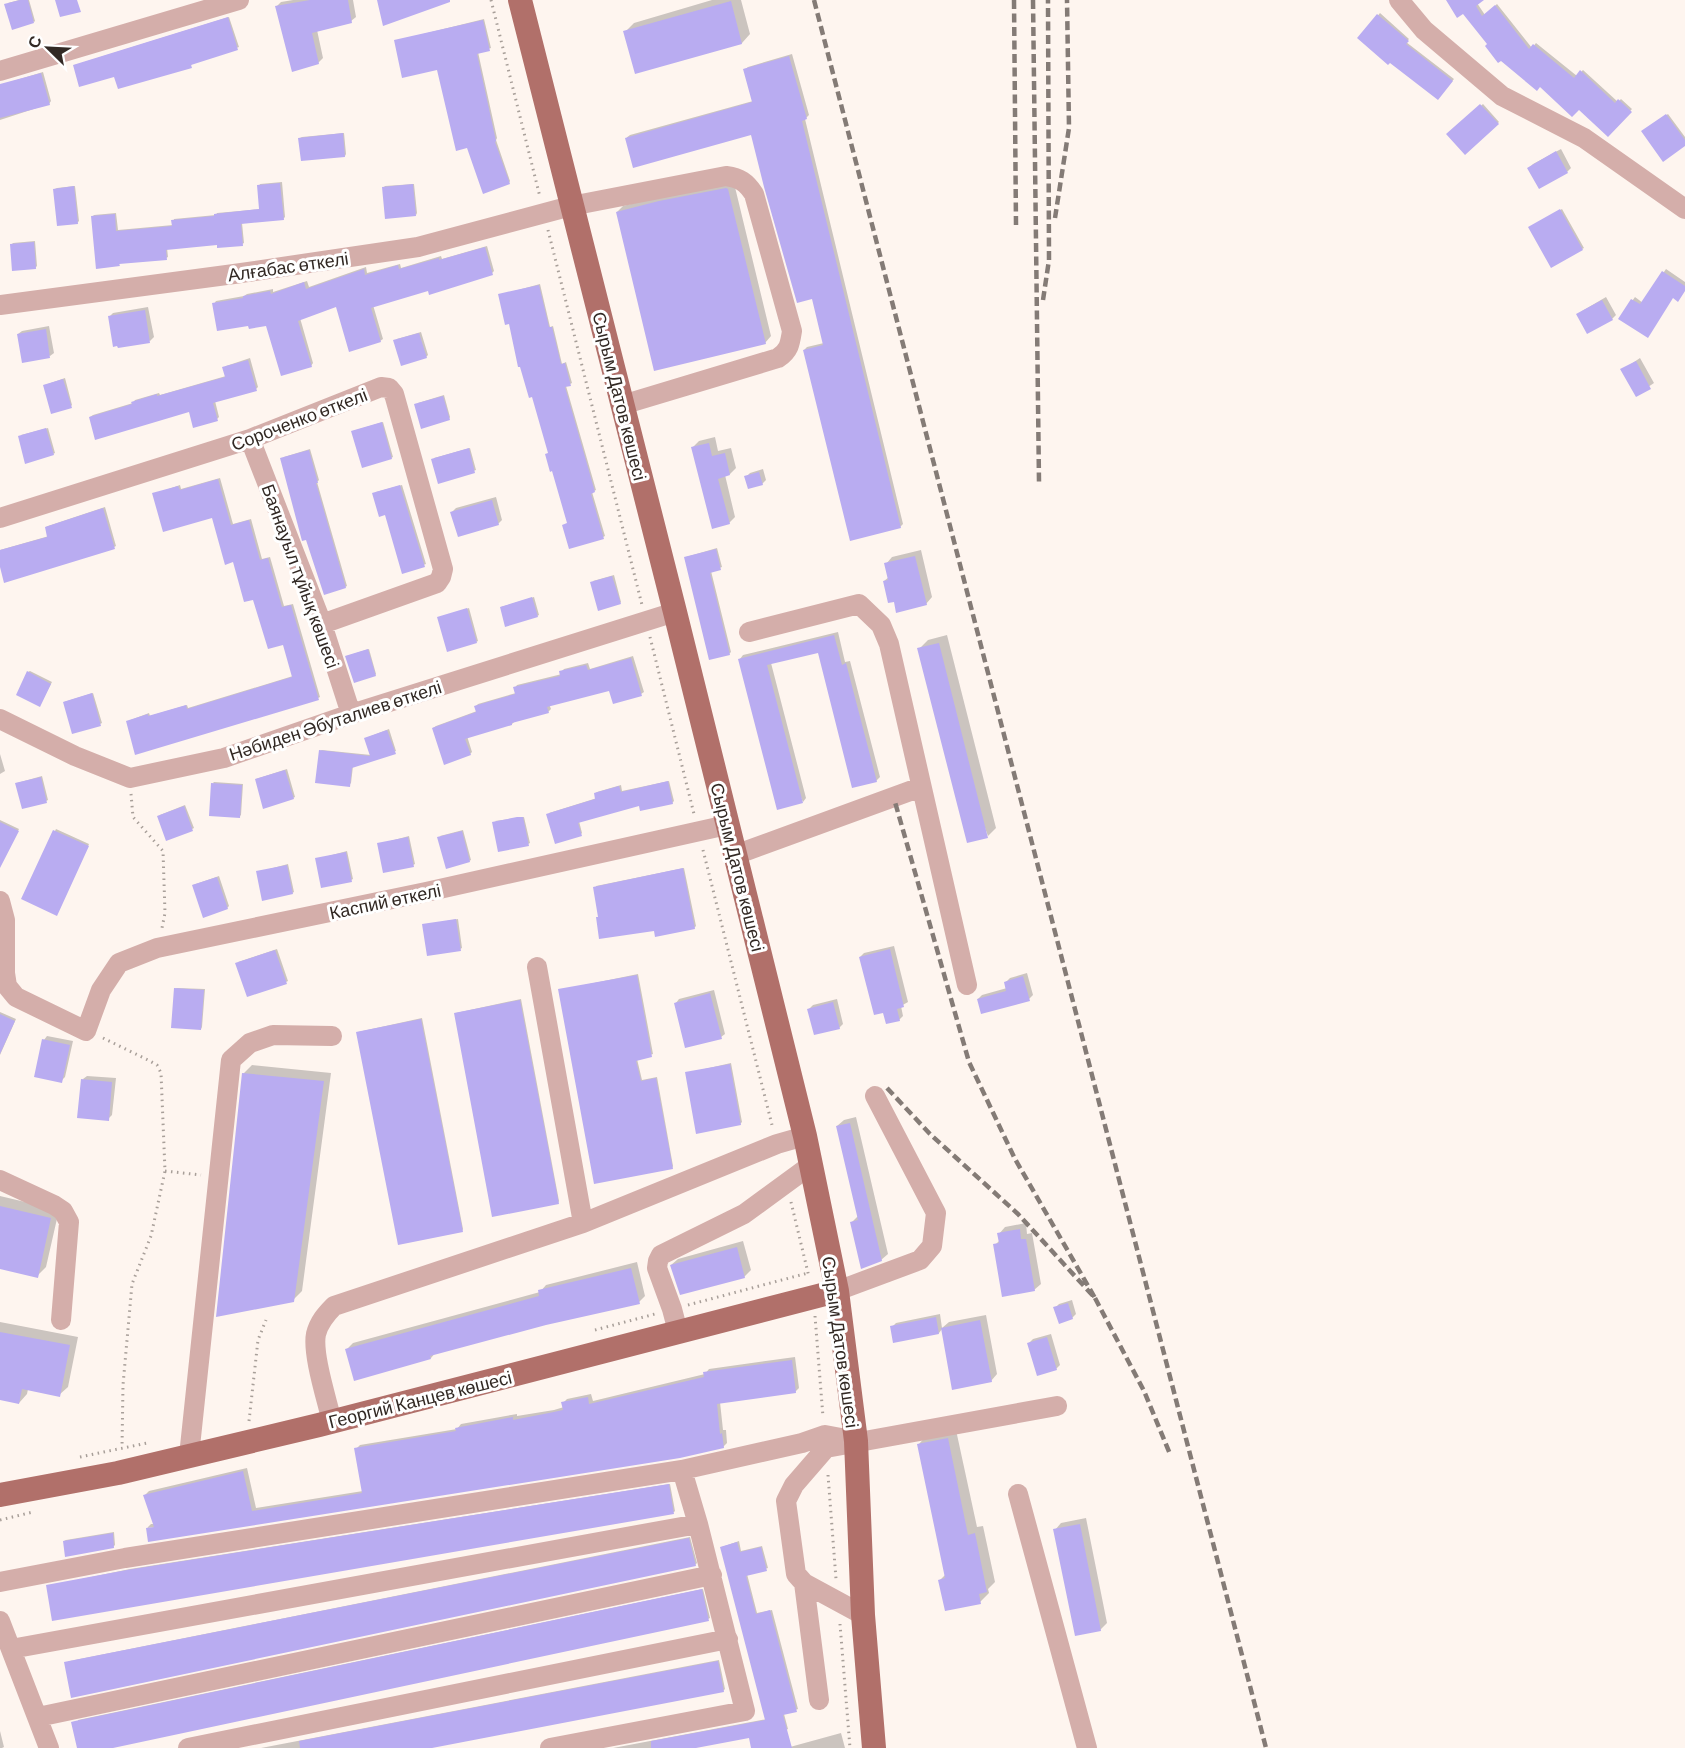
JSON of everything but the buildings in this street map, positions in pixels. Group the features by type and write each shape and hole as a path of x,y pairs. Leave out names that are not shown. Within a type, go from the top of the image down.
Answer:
{"main road":[{"name":"Сырым Датов көшесі","path":"520,0 805,1136 837,1291 856,1441 863,1615 874,1748"},
{"name":"Георгий Канцев көшесі","path":"0,1495 118,1473 332,1422 675,1321 837,1291"}],"street":[{"path":"0,71 239,0"},
{"path":"1399,0 1425,30 1502,96 1584,138 1685,209"},
{"name":"Алғабас өткелі","path":"0,304 234,274 418,247 572,206 726,176 739,178 754,194 792,331 790,346 778,358 622,405"},
{"name":"Сороченко өткелі","path":"0,519 250,439 381,387 389,388 394,394 443,569 441,577 437,583 322,624"},
{"name":"Баянауыл тұйық көшесі","path":"250,439 322,624 351,714"},
{"path":"749,632 859,604 881,625 889,644 967,985"},
{"name":"Нәбиден Әбуталиев өткелі","path":"130,778 224,758 351,714 675,612"},
{"path":"0,719 75,756 130,778"},
{"path":"735,855 921,787"},
{"name":"Каспий өткелі","path":"86,1031 101,990 119,963 158,948 437,890 727,825"},
{"path":"0,901 5,920 7,986 16,997 86,1031"},
{"path":"537,967 583,1223"},
{"path":"189,1456 231,1060 250,1043 273,1035 332,1036"},
{"path":"837,1291 920,1260 932,1246 936,1213 875,1096"},
{"path":"332,1422 315,1348 316,1332 323,1317 334,1306 583,1223 777,1144 805,1136"},
{"path":"675,1321 657,1268 661,1255 744,1214 811,1165"},
{"path":"0,1180 54,1205 63,1211 69,1222 61,1320"},
{"path":"0,1582 136,1556 682,1470 802,1443 856,1441 1057,1406"},
{"path":"825,1441 794,1485 786,1502 796,1574 804,1583 863,1615"},
{"path":"549,1748 745,1711 699,1524 682,1470"},
{"path":"1018,1494 1087,1748"},
{"path":"12,1649 699,1524"},
{"path":"38,1717 712,1575"},
{"path":"804,1583 819,1700"},
{"path":"0,1622 49,1748"},
{"path":"188,1748 728,1640"}],"path":[{"path":"491,0 777,1144"},
{"path":"130,778 133,817 163,851 165,913 158,948"},
{"path":"86,1031 157,1065 161,1073 165,1171 151,1236 132,1284 123,1385 122,1448 118,1473"},
{"path":"165,1171 218,1177"},
{"path":"786,1182 814,1297 850,1748"},
{"path":"592,1331 675,1321 808,1273"},
{"path":"249,1421 258,1340 266,1320"},
{"path":"77,1458 156,1442"}],"railway":[{"path":"814,0 1266,1748"},
{"path":"1014,0 1016,225"},
{"path":"1033,0 1039,482"},
{"path":"1043,300 1049,260 1048,0"},
{"path":"1055,218 1069,128 1067,0"},
{"path":"887,1088 930,1134 1018,1214 1095,1298 1015,1159 969,1062 895,802"},
{"path":"1095,1298 1144,1391 1170,1454"}]}
